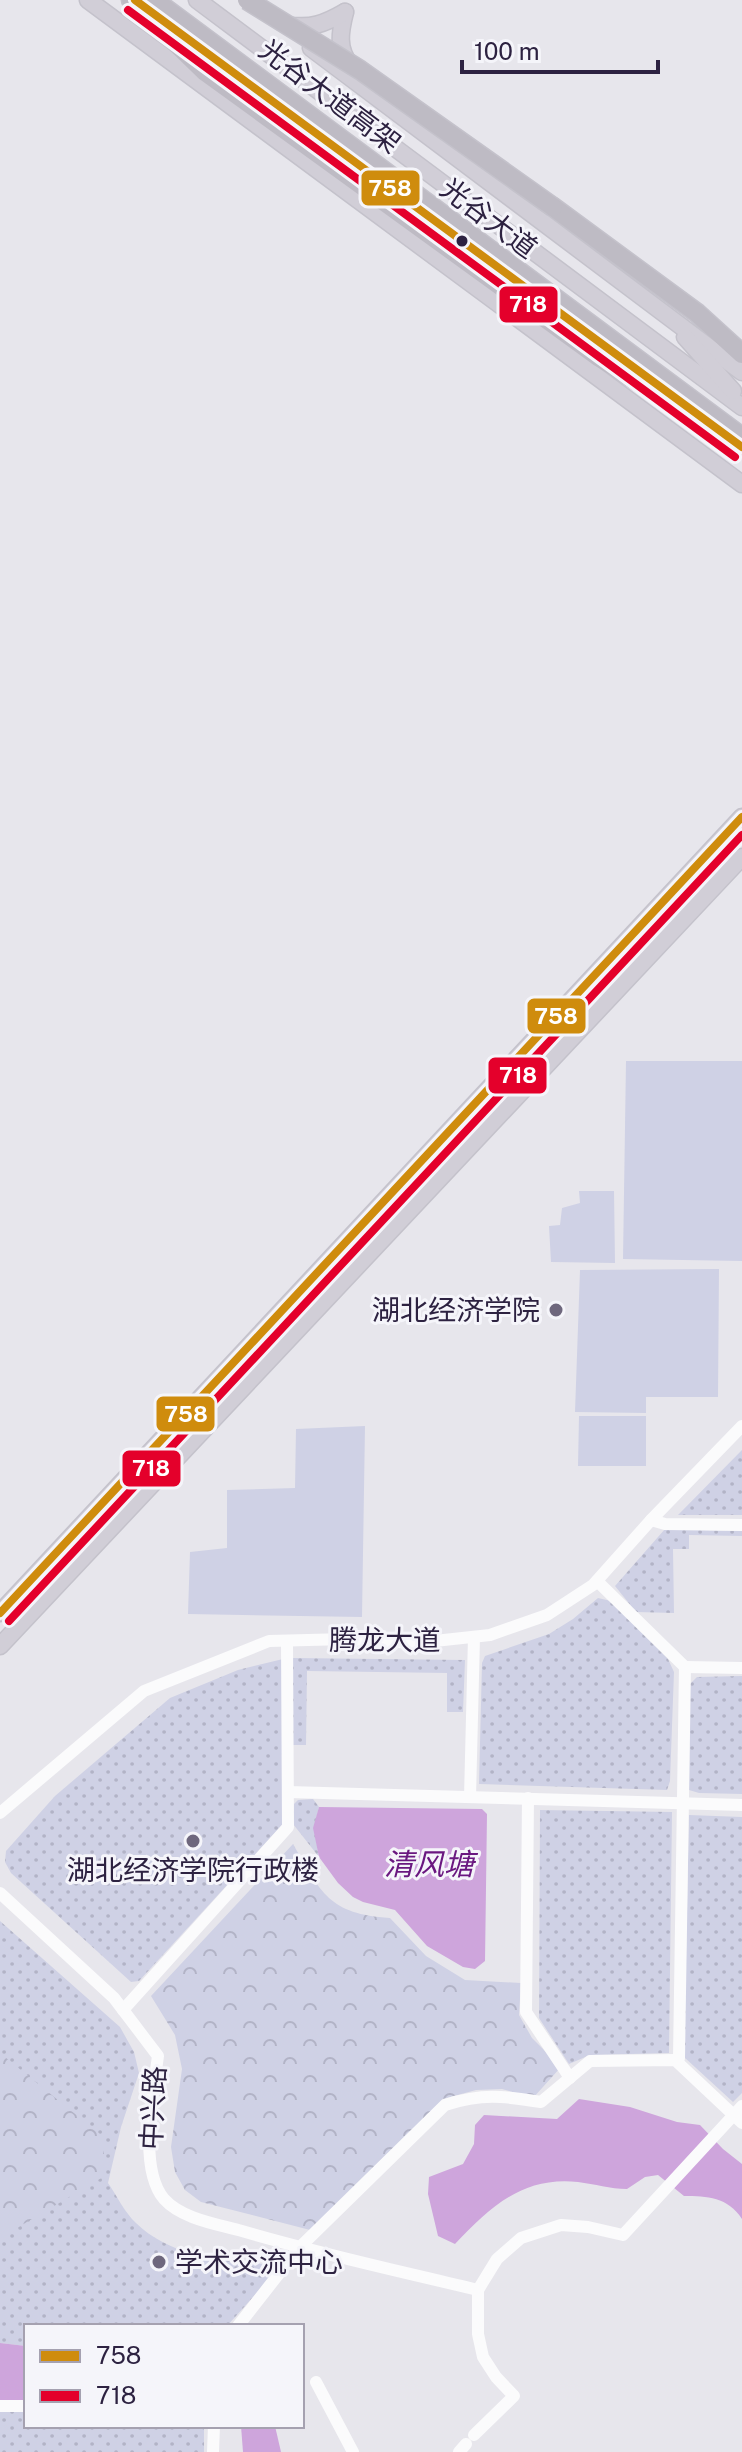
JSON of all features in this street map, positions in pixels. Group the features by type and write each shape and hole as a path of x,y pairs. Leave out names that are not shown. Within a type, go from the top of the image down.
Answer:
{"highway":[{"path":"133,0 205,72 459,257 598,357 733,435"},
{"name":"光谷大道高架","path":"154,0 733,435"},
{"name":"光谷大道高架","path":"175,0 742,423"},
{"path":"247,0 360,70 553,207 697,313 742,354"}],"main road":[{"path":"88,0 742,484"},
{"name":"光谷大道","path":"133,0 733,435 742,447"},
{"name":"光谷大道","path":"197,0 742,404"},
{"path":"247,0 742,372"},
{"path":"277,23 305,28 324,24 345,12 339,34 343,56 367,90"},
{"path":"659,308 742,404"},
{"path":"0,1613 742,817"},
{"path":"0,1646 742,857"}],"street":[{"name":"腾龙大道","path":"0,1813 144,1691 269,1641 347,1639 416,1643 490,1635 547,1615 597,1581 742,1426"},
{"path":"651,1520 665,1524 742,1525"},
{"path":"597,1581 685,1667 742,1668"},
{"path":"470,1797 474,1637"},
{"path":"123,2010 288,1827 287,1641"},
{"path":"240,2324 299,2248 445,2105 493,2094 541,2102 590,2061 679,2058 685,1667"},
{"path":"288,1792 742,1805"},
{"path":"528,1798 526,2012 570,2078"},
{"name":"中兴路","path":"0,1893 114,1998 158,2056 152,2100 150,2168 164,2198 186,2214 299,2248 478,2290"},
{"path":"466,2444 514,2396 483,2357 478,2334 478,2290 497,2259 521,2238 561,2225 623,2235 719,2132 739,2115 675,2060"},
{"path":"316,2382 353,2452"},
{"path":"0,2406 24,2406"},
{"path":"213,2452 214,2428"}],"green space":[{"path":"626,1061 742,1061 742,1261 623,1259"},
{"path":"579,1191 614,1191 615,1263 551,1262 549,1226 560,1225 562,1208 580,1203"},
{"path":"719,1269 718,1397 646,1397 646,1413 575,1412 580,1270"},
{"path":"579,1416 646,1416 646,1466 578,1466"},
{"path":"365,1426 362,1617 188,1614 190,1552 227,1548 227,1490 295,1488 296,1429"},
{"path":"742,1450 742,1515 678,1515"},
{"path":"665,1529 742,1531 742,1536 689,1535 689,1549 673,1549 674,1613 636,1612 615,1586"},
{"path":"598,1598 611,1601 668,1659 674,1672 670,1781 667,1790 479,1784 482,1663 485,1656 549,1634"},
{"path":"293,1658 465,1660 463,1712 447,1712 447,1673 307,1671 306,1745 293,1745"},
{"path":"283,1659 283,1824 139,1981 131,1982 11,1873 5,1862 6,1851 55,1796 170,1698 238,1670"},
{"path":"742,1676 742,1794 689,1790 690,1684 697,1677"},
{"path":"313,1799 319,1807 314,1828 319,1857 293,1824 294,1804 298,1800"},
{"path":"540,1810 672,1812 669,2053 590,2055 569,2064 539,2018"},
{"path":"689,1815 742,1817 742,2093 733,2102 684,2057"},
{"path":"293,1844 320,1888 340,1906 369,1916 390,1918 426,1956 465,1980 521,1983 519,2015 532,2038 561,2067 533,2098 502,2089 476,2090 443,2099 314,2231 201,2202 185,2190 175,2172 171,2147 182,2069 175,2035 151,1996"},
{"path":"0,1921 120,2027 134,2052 139,2073 121,2127 108,2183 128,2214 151,2235 186,2252 224,2260 282,2265 229,2324 24,2324 24,2346 0,2343"},
{"path":"0,2053 101,2135 104,2154 103,2177 0,2238"},
{"path":"0,2408 24,2408 24,2428 204,2428 204,2452 0,2452"}],"water":[{"name":"清风塘","path":"319,1807 482,1809 487,1814 485,1961 475,1969 463,1967 427,1946 395,1910 353,1897 319,1857 313,1828"},
{"path":"579,2099 630,2107 677,2122 700,2125 742,2164 742,2219 724,2202 709,2197 684,2196 658,2175 645,2177 627,2189 578,2182 540,2184 509,2197 481,2218 455,2244 438,2236 428,2194 429,2177 463,2164 474,2144 475,2125 484,2115 557,2119"},
{"path":"0,2343 24,2346 24,2401 0,2400"},
{"path":"241,2428 275,2428 281,2452 243,2452"}],"transit line":[{"name":"758","path":"135,0 742,447"},
{"name":"718","path":"128,10 735,457"},
{"name":"758","path":"0,1613 742,817"},
{"name":"718","path":"9,1621 742,835"}],"place":[{"name":"湖北经济学院","path":"556,1310"},
{"name":"湖北经济学院行政楼","path":"193,1841"},
{"name":"学术交流中心","path":"159,2262"}]}
